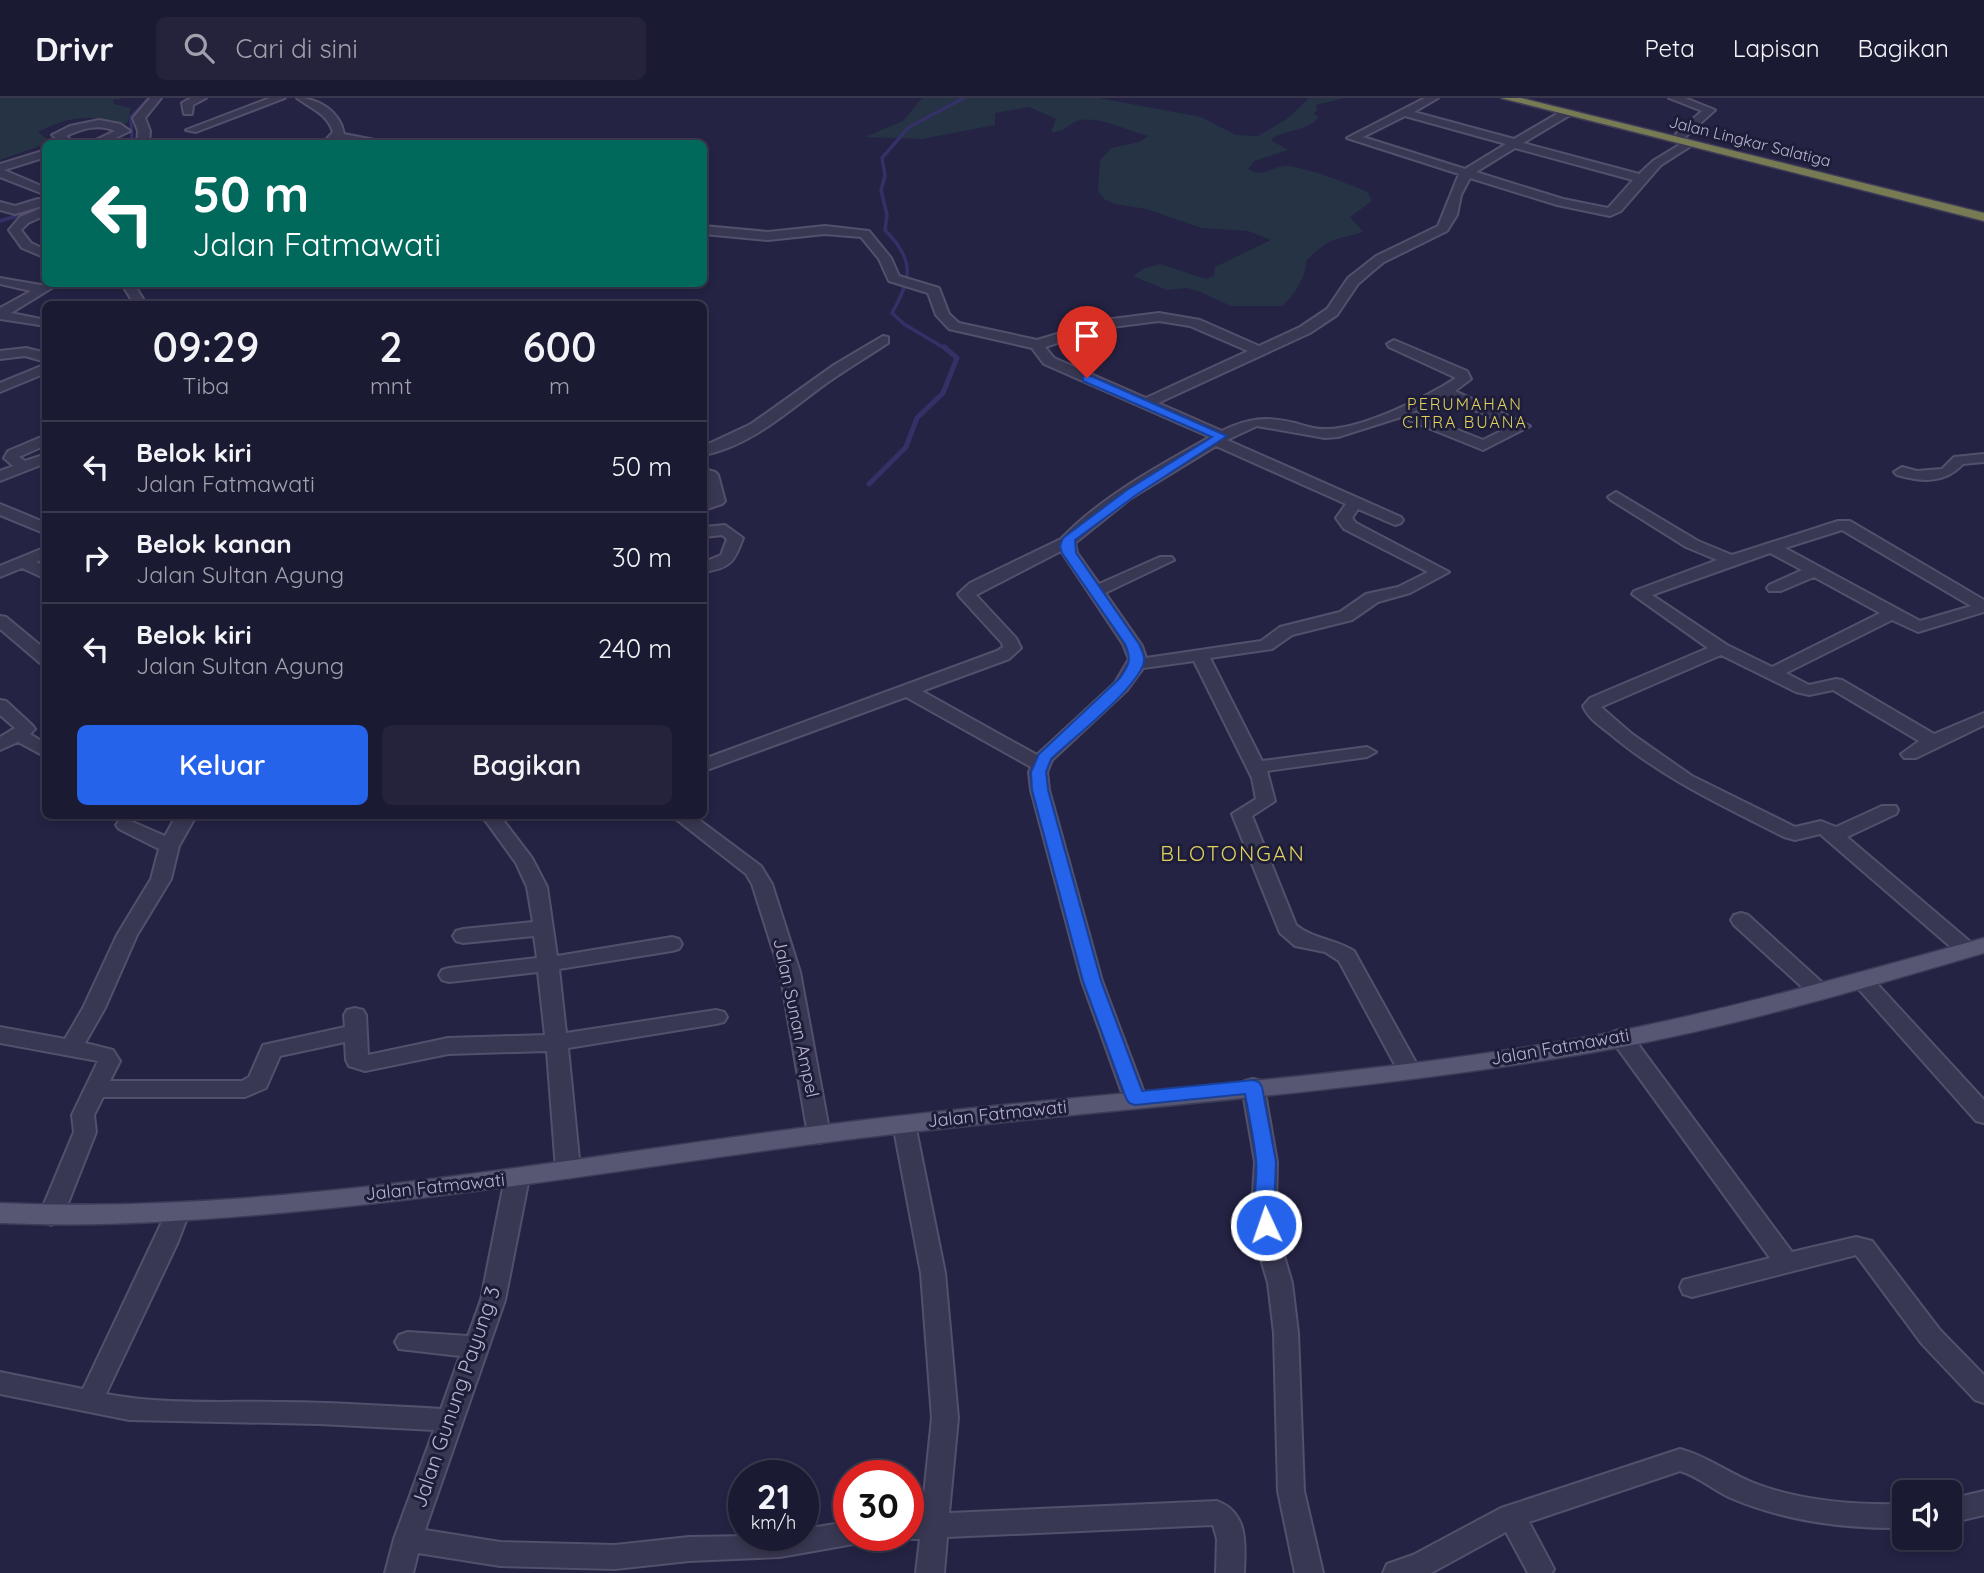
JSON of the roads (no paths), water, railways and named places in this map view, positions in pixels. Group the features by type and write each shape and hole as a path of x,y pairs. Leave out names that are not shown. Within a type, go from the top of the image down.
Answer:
{"highway":[{"name":"Jalan Lingkar Salatiga","path":"1507,98 1984,210"},
{"name":"Jalan Lingkar Salatiga","path":"1534,98 1684,140 1984,217"}],"main road":[{"name":"Jalan Fatmawati","path":"0,1213 51,1216 177,1213 517,1178 904,1124 1536,1054 1820,992 1975,947"}],"street":[{"path":"143,140 144,131 139,118 156,98"},
{"path":"188,112 187,103 201,98"},
{"path":"192,130 280,98"},
{"path":"302,98 324,104 339,128 337,136 332,140"},
{"path":"1433,98 1353,138 1561,202 1610,212 1618,208 1642,178 1684,140 1710,110 1674,98"},
{"path":"1403,112 1642,178"},
{"path":"1146,403 1322,320 1340,303 1353,281 1380,259 1443,228 1451,215 1455,194 1466,173 1566,113"},
{"path":"65,140 58,135 97,122 124,131 103,140"},
{"path":"337,136 364,140"},
{"path":"0,171 42,154"},
{"path":"31,158 42,162"},
{"path":"0,171 42,190"},
{"path":"11,214 42,202"},
{"path":"11,214 42,217"},
{"path":"11,214 18,239 32,250 42,253"},
{"path":"707,230 768,236 825,230 864,233 880,251 894,278 934,291 940,309 954,326 1037,345 1104,326 1163,317 1183,320 1259,351"},
{"path":"2,281 42,285"},
{"path":"0,315 46,287"},
{"path":"0,315 41,323"},
{"path":"707,450 732,442 785,410 833,372 884,340"},
{"path":"707,764 781,734 910,692 1003,656 1012,648 1010,642 966,594 976,586 1067,542 1072,534 1118,501 1218,438 1249,423 1260,421 1333,434 1365,425 1462,381 1462,374 1394,344"},
{"path":"1037,345 1049,361 1146,403 1395,520"},
{"path":"0,355 26,352 42,357"},
{"path":"0,388 42,370"},
{"path":"1399,411 1483,446 1523,426 1443,391"},
{"path":"23,466 11,458 13,454 42,441"},
{"path":"1902,472 1928,476 1946,472 1959,460 1984,458"},
{"path":"0,476 42,459"},
{"path":"707,474 710,475 717,501 707,504"},
{"path":"1616,496 1692,544 1731,559"},
{"path":"1137,664 1266,645 1286,631 1346,616 1372,598 1404,590 1441,572 1350,526 1344,517 1355,502"},
{"path":"0,509 42,527"},
{"path":"1934,740 1836,684 1805,689 1771,674 1721,649 1640,594 1731,559 1844,524 1983,606"},
{"path":"707,532 725,530 734,538 728,558 707,566"},
{"path":"1067,542 1069,553 1136,651 1137,664 1126,681 1049,752 1040,764 1040,790 1092,981 1135,1098"},
{"path":"1772,547 1921,627 1983,606"},
{"path":"0,572 42,554"},
{"path":"1094,592 1166,560"},
{"path":"23,562 42,572"},
{"path":"1774,588 1814,571"},
{"path":"1771,674 1892,613"},
{"path":"0,621 42,656"},
{"path":"1721,649 1596,702 1592,706 1594,711 1626,738 1685,780 1791,833 1797,835 1819,827 1834,835 1975,947"},
{"path":"1199,655 1255,767 1266,801 1242,814 1287,928 1302,941 1331,946 1347,956 1409,1070"},
{"path":"910,692 1040,764"},
{"path":"0,705 26,729 0,745"},
{"path":"1910,754 1984,718"},
{"path":"18,734 42,749"},
{"path":"1255,767 1367,752"},
{"path":"1834,835 1889,810"},
{"path":"71,1048 94,1008 127,935 161,879 169,846 184,819"},
{"path":"493,819 532,874 541,905 554,1043 561,1069 568,1169"},
{"name":"Jalan Sunan Ampel","path":"686,819 754,870 762,884 790,972 819,1135"},
{"path":"126,825 169,846"},
{"path":"1741,920 1820,992"},
{"path":"463,936 544,928"},
{"path":"449,975 548,964 673,944"},
{"path":"1862,980 1984,1115"},
{"path":"95,1089 245,1089 258,1082 276,1050 355,1024 356,1060 365,1063 448,1046 554,1043 716,1017"},
{"path":"0,1035 71,1048 108,1057 110,1061 83,1115 85,1132 51,1216"},
{"path":"1621,1037 1787,1263"},
{"path":"1253,1087 1266,1162 1264,1208 1268,1242 1280,1283 1286,1333 1291,1491 1309,1573"},
{"path":"904,1124 933,1273 945,1418 930,1573"},
{"name":"Jalan Gunung Payung 3","path":"399,1573 408,1539 493,1300 517,1178"},
{"path":"89,1403 165,1244 177,1213"},
{"path":"1692,1287 1856,1247 1864,1248 1931,1337 1984,1392"},
{"path":"408,1342 477,1347"},
{"path":"0,1383 89,1403 184,1412 320,1413 450,1420"},
{"path":"1415,1570 1511,1516 1643,1470 1680,1460 1709,1469 1743,1491 1772,1500 1880,1517 1892,1516"},
{"path":"1962,1508 1984,1503"},
{"path":"924,1525 1217,1513 1225,1517 1230,1526 1230,1573"},
{"path":"1511,1516 1540,1569"},
{"path":"408,1539 500,1554 600,1565 833,1537"}],"waterway":[{"path":"132,140 131,117 149,98"},
{"path":"946,349 904,324 892,313 904,289 907,270 902,251 885,230 887,215 881,190 885,176 882,158 909,127 964,98"},
{"path":"0,221 42,208"},
{"path":"869,484 906,447 917,418 943,393 957,358 944,347"}],"district":[{"name":"PERUMAHAN CITRA BUANA","path":"1465,413"},
{"name":"BLOTONGAN","path":"1233,854"}]}
